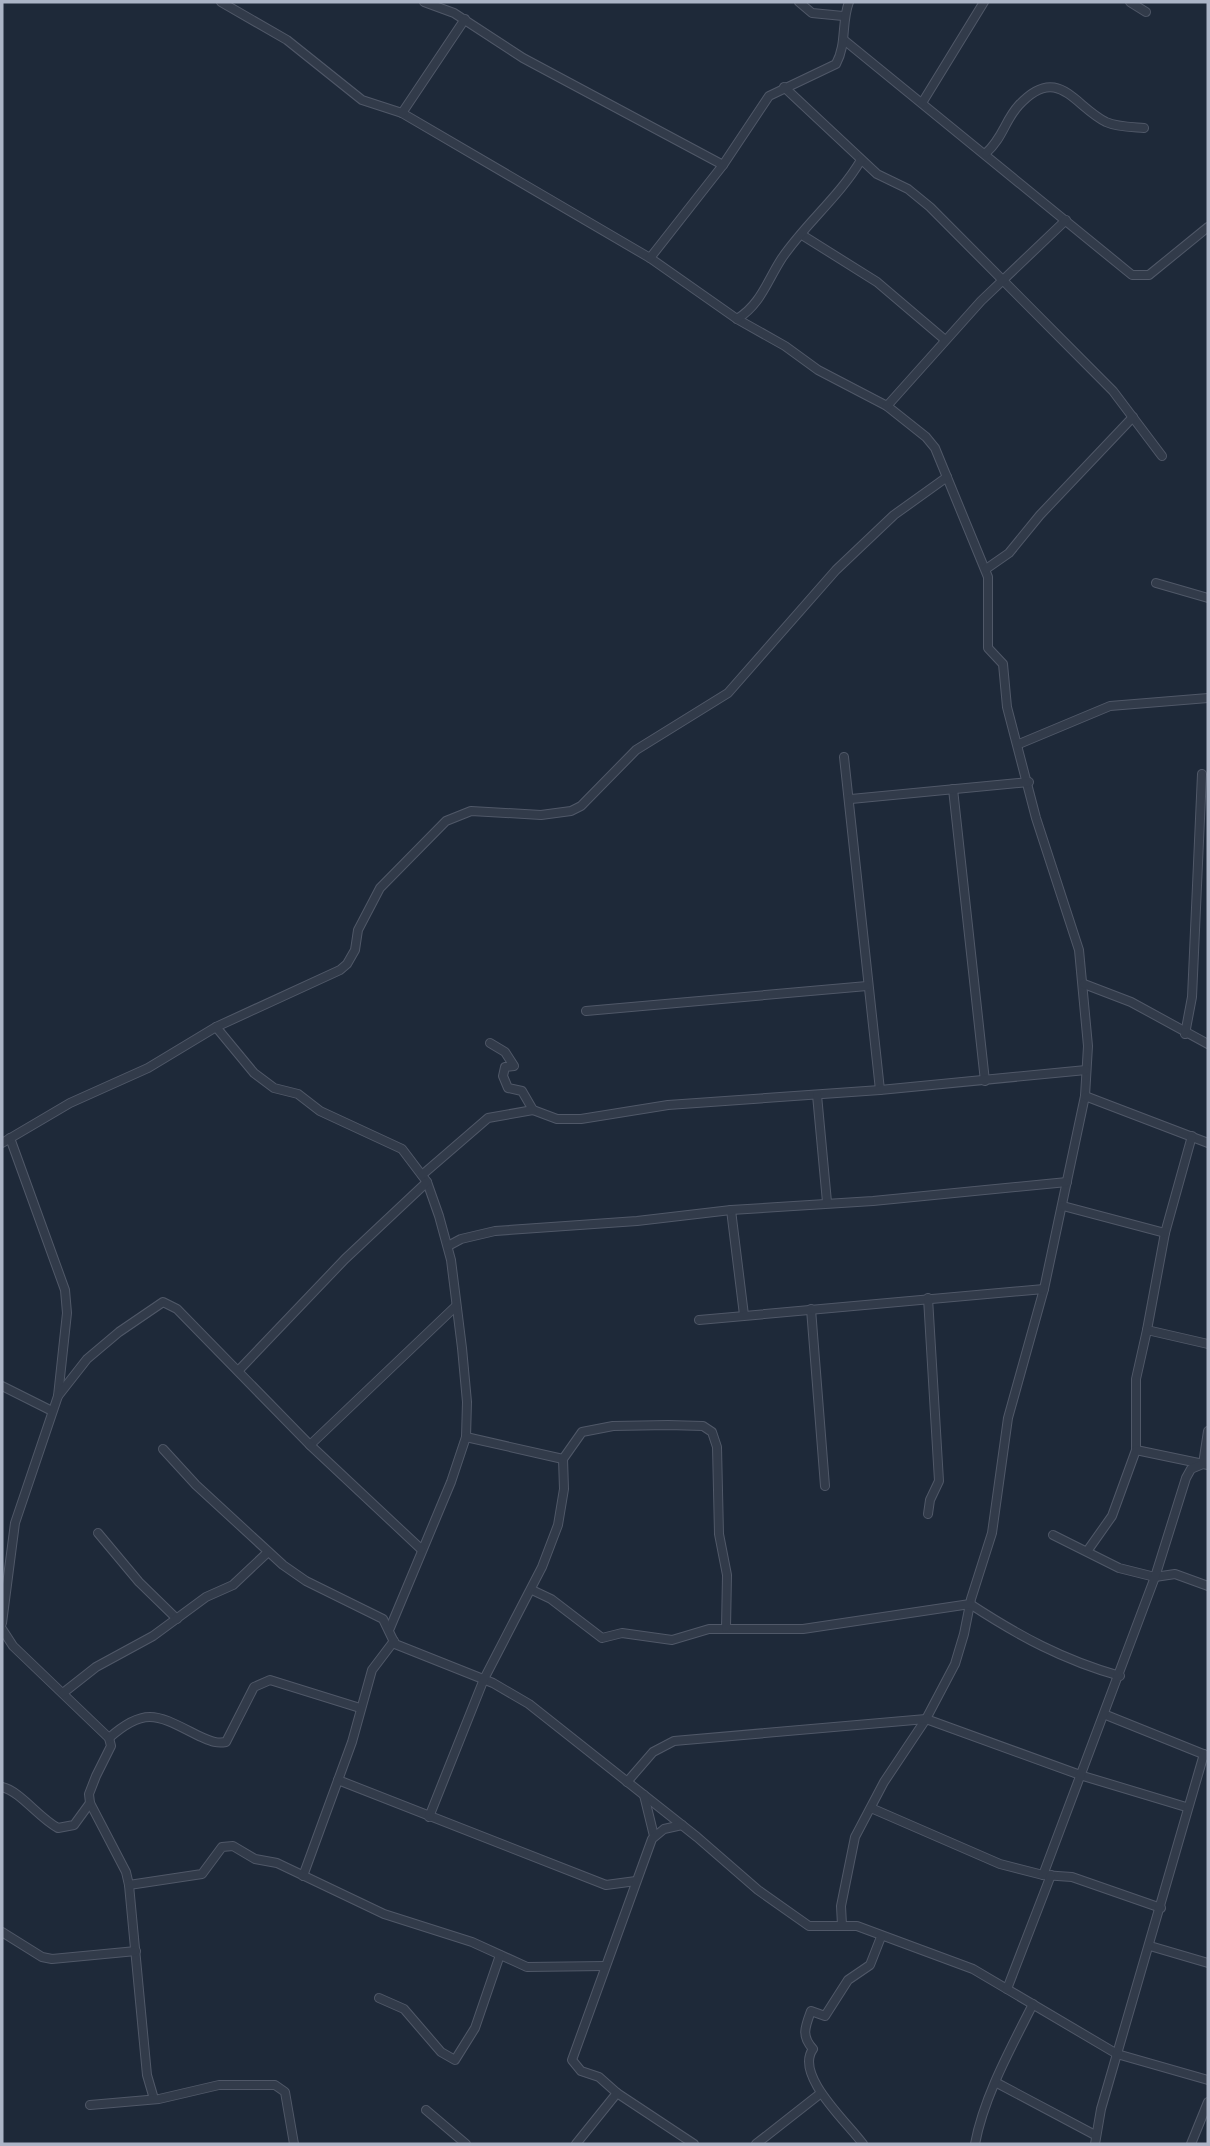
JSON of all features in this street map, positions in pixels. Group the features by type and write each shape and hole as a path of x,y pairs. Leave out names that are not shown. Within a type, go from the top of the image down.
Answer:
{"street":[{"path":"221,2 286,40 362,100 402,113 650,258 737,319 785,346 818,370 887,406 926,437 935,448 986,569 989,590 988,648 1003,664 1007,707 1029,782 1036,818 1079,950 1088,1046 1085,1096 1044,1289 1008,1418 992,1533 954,1664 926,1719 884,1782 855,1837 847,1863 841,1906 842,1924"},
{"path":"425,2 465,19 523,58 723,164"},
{"path":"799,2 812,13 843,16"},
{"path":"650,258 723,164 769,96 836,64 844,40 843,16 849,2"},
{"path":"922,103 984,2"},
{"path":"1130,2 1146,12"},
{"path":"402,113 465,19"},
{"path":"844,40 986,153 1132,275 1149,275 1191,238 1208,227"},
{"path":"784,87 877,174 908,189 930,207 1001,281 1086,363 1133,417 1161,456"},
{"path":"986,153 1003,136 1018,106 1044,89 1056,87 1066,89 1107,122 1144,128"},
{"path":"737,319 759,300 782,259 836,198 861,160"},
{"path":"887,406 944,339 1066,220"},
{"path":"802,235 877,282 944,339"},
{"path":"986,569 1009,553 1040,515 1133,417"},
{"path":"58,1396 67,1313 65,1290 6,1141 70,1102 148,1068 216,1027 305,988 347,964 355,950 358,930 380,888 446,821 471,811 541,815 571,811 581,806 636,750 728,693 836,570 894,515 947,477"},
{"path":"1156,583 1208,597"},
{"path":"1019,744 1110,706 1208,698"},
{"path":"844,757 851,799 867,986 880,1090"},
{"path":"1185,1034 1192,997 1204,878 1202,774"},
{"path":"851,799 1029,782"},
{"path":"953,789 985,1080"},
{"path":"1084,984 1131,1003 1208,1044"},
{"path":"586,1011 867,986"},
{"path":"216,1027 266,1083 298,1094 320,1111 402,1149 425,1179 447,1246 467,1402 466,1437 451,1482 390,1628"},
{"path":"490,1044 505,1052 514,1066 505,1067 503,1076 508,1088 522,1091 533,1110"},
{"path":"239,1370 345,1259 488,1118 533,1110 557,1119 581,1119 668,1105 880,1090 1086,1070"},
{"path":"817,1095 827,1202"},
{"path":"1085,1096 1208,1143"},
{"path":"1088,1550 1112,1516 1136,1450 1136,1379 1165,1233 1192,1136"},
{"path":"447,1246 461,1238 495,1231 637,1222 731,1210 873,1201 1067,1182"},
{"path":"1063,1206 1165,1233"},
{"path":"731,1210 744,1315"},
{"path":"699,1320 1044,1289"},
{"path":"928,1298 939,1481 930,1500 928,1514"},
{"path":"2,1623 15,1523 58,1396 87,1359 119,1332 163,1302 177,1309 310,1445 421,1549"},
{"path":"310,1445 456,1306"},
{"path":"811,1309 825,1486"},
{"path":"1147,1330 1208,1344"},
{"path":"2,1386 51,1411"},
{"path":"429,1817 484,1679 532,1590 558,1525 564,1489 563,1459 582,1432 589,1429 668,1425 703,1426 712,1432 717,1447 719,1534 727,1575 726,1629"},
{"path":"1205,1465 1208,1431"},
{"path":"466,1437 563,1459"},
{"path":"163,1449 195,1485 268,1552 306,1581 383,1619 390,1628 394,1642"},
{"path":"1136,1450 1205,1465"},
{"path":"1007,1989 1155,1577 1186,1478 1191,1469 1205,1465"},
{"path":"98,1533 139,1582 177,1619"},
{"path":"1053,1535 1088,1550 1119,1568 1155,1577 1175,1574 1208,1586"},
{"path":"63,1693 96,1667 153,1636 206,1597 233,1585 268,1552"},
{"path":"532,1590 551,1599 602,1638 622,1633 672,1640 709,1629 803,1629 970,1604 1013,1632 1077,1664 1120,1676"},
{"path":"2,1629 13,1646 109,1738 111,1746 89,1794 90,1803 126,1872 129,1885 147,2074 154,2099"},
{"path":"394,1642 484,1679 529,1704 682,1825 758,1890 809,1926 857,1926 973,1969 1117,2054 1208,2080"},
{"path":"303,1876 352,1742 372,1670 394,1642"},
{"path":"109,1738 129,1721 149,1717 166,1720 211,1741 226,1742 254,1687 270,1680 360,1708"},
{"path":"997,2083 1095,2140 1117,2054 1161,1908 1186,1807 1206,1755 1106,1715"},
{"path":"627,1782 653,1752 674,1741 926,1719 1083,1776 1186,1807"},
{"path":"338,1780 606,1885 636,1881"},
{"path":"2,1787 10,1789 30,1809 58,1828 74,1825 90,1803"},
{"path":"644,1795 654,1836"},
{"path":"871,1808 1000,1864 1047,1875 1072,1877 1161,1908"},
{"path":"682,1825 664,1829 654,1836 605,1966 588,2022 572,2053 572,2060 575,2066 599,2077 617,2093 694,2144"},
{"path":"129,1885 202,1874 215,1854 228,1845 254,1859 277,1863 384,1914 472,1942 535,1969 563,1964 605,1966"},
{"path":"2,1932 42,1957 52,1959 136,1951"},
{"path":"863,2144 821,2093 808,2067 807,2059 813,2049 805,2040 804,2029 811,2011 825,2016 848,1980 870,1965 881,1937"},
{"path":"1150,1946 1208,1963"},
{"path":"379,1998 404,2009 441,2052 455,2060 475,2028 500,1955"},
{"path":"975,2144 978,2128 1033,2004"},
{"path":"90,2105 154,2099 202,2087 275,2085 285,2092 294,2144"},
{"path":"576,2144 617,2093"},
{"path":"756,2144 821,2093"},
{"path":"1191,2144 1208,2102"},
{"path":"425,2110 466,2144"}]}
